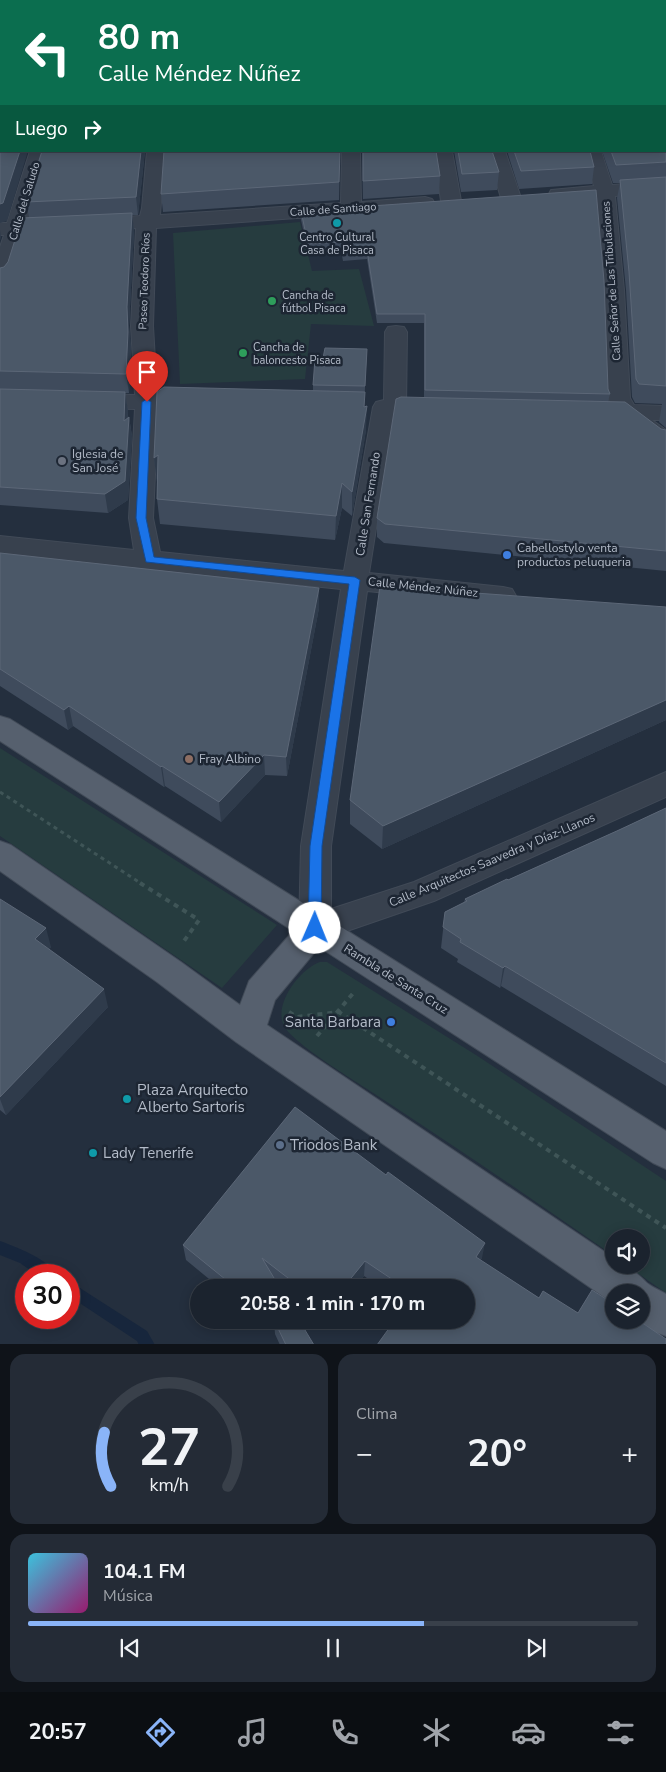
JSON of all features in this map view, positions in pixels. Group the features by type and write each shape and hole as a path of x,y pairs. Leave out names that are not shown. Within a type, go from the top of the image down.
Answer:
{"main road":[{"name":"Rambla de Santa Cruz","path":"0,726 666,1151"},
{"path":"0,854 169,972 248,1031 618,1284"},
{"path":"248,1031 261,992 315,928"},
{"path":"650,1306 666,1318"}],"street":[{"name":"Calle del Saludo","path":"0,280 8,230 39,152"},
{"name":"Paseo Teodoro Ríos","path":"149,560 141,518 147,402 142,326 146,228 152,208 156,152"},
{"path":"351,152 351,207"},
{"name":"Calle de Santiago","path":"8,230 460,201 443,152"},
{"path":"496,152 519,197 666,187"},
{"name":"Calle Señor de Las Tribulaciones","path":"592,152 605,191 614,290 620,398 626,411"},
{"name":"Calle San Fernando","path":"315,928 316,846 355,580 389,407 396,332"},
{"path":"68,400 216,403"},
{"path":"577,411 666,413"},
{"path":"626,411 666,441"},
{"name":"Calle Méndez Núñez","path":"0,545 528,598"},
{"name":"Calle Arquitectos Saavedra y Díaz-Llanos","path":"315,928 423,892 666,784"}],"path":[{"path":"0,792 199,920 182,940 191,946"},
{"path":"287,1056 319,1035 375,966"},
{"path":"261,992 297,1018 339,1012 666,1228"}],"green space":[{"path":"300,222 312,271 359,269 374,326 311,324 305,379 180,384 173,233"},
{"path":"0,748 277,925 222,988 0,836"},
{"path":"320,962 327,962 476,1055 666,1181 666,1293 639,1274 650,1274 650,1229 605,1229 605,1250 330,1065 290,1034 284,1026 282,1017 285,998 290,988 312,966"}],"building":[{"path":"0,152 20,152 3,203 0,204"},
{"path":"42,152 141,152 136,197 26,202"},
{"path":"164,152 340,152 339,182 161,194"},
{"path":"363,152 436,152 440,176 363,181"},
{"path":"458,152 492,152 499,172 462,174"},
{"path":"514,152 590,152 594,167 521,171"},
{"path":"611,152 666,152 666,162 616,165"},
{"path":"666,177 666,386 639,384 636,379 629,272 620,180"},
{"path":"596,190 604,281 608,389 610,394 425,390 425,314 377,314 367,250 343,252 341,242 308,244 301,211"},
{"path":"132,213 126,374 0,371 0,268 4,267 8,262 22,218"},
{"path":"325,348 367,349 365,386 313,385 315,359 323,358"},
{"path":"164,387 365,392 364,407 367,406 352,492 342,483 336,516 157,499 158,455 154,458 157,392"},
{"path":"0,389 125,392 124,421 129,417 125,481 105,494 0,487"},
{"path":"401,397 625,402 661,429 666,430 666,551 385,524 377,518 396,399"},
{"path":"0,553 319,588 286,757 264,755 219,802 161,767 69,706 64,710 0,669"},
{"path":"380,586 666,607 666,700 383,826 350,800"},
{"path":"666,808 666,1063 505,966 503,968 460,942 461,939 443,927 445,912 467,901 465,899"},
{"path":"0,899 46,928 35,939 104,989 0,1097"},
{"path":"295,1107 386,1175 388,1172 485,1243 476,1257 539,1298 543,1291 578,1313 592,1290 605,1298 605,1329 650,1328 666,1339 666,1344 378,1344 389,1329 475,1329 475,1279 392,1279 365,1261 350,1279 289,1279 262,1258 275,1279 225,1279 183,1245"},
{"path":"278,1329 304,1329 313,1344 286,1344"}],"waterway":[{"path":"0,1248 25,1258 33,1264"},
{"path":"80,1295 142,1336 147,1344"}],"place":[{"name":"Centro Cultural Casa de Pisaca","path":"337,223"},
{"name":"Cancha de fútbol Pisaca","path":"272,301"},
{"name":"Cancha de baloncesto Pisaca","path":"243,353"},
{"name":"Iglesia de San José","path":"62,461"},
{"name":"Cabellostylo venta productos peluqueria","path":"507,555"},
{"name":"Fray Albino","path":"189,759"},
{"name":"Santa Barbara","path":"391,1022"},
{"name":"Plaza Arquitecto Alberto Sartoris","path":"127,1099"},
{"name":"Triodos Bank","path":"280,1145"},
{"name":"Lady Tenerife","path":"93,1153"}],"route":[{"path":"147,402 141,518 149,560 355,580 316,846 315,928"}]}
